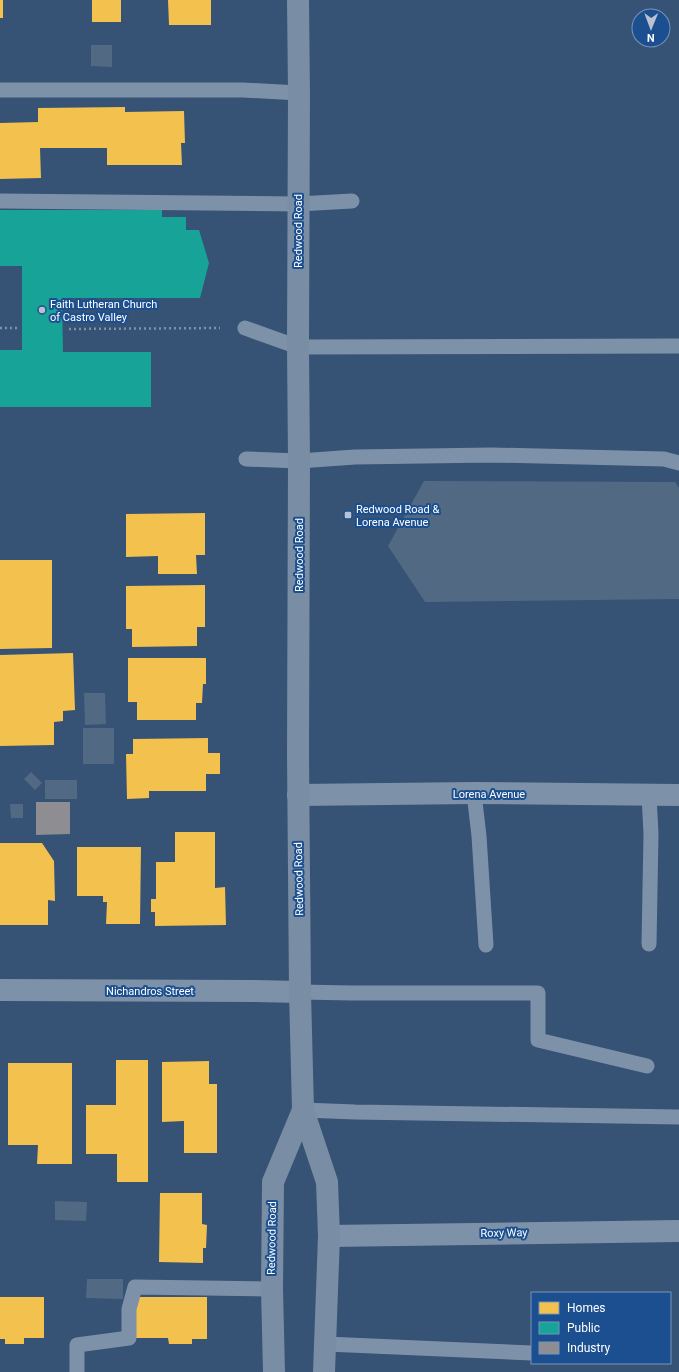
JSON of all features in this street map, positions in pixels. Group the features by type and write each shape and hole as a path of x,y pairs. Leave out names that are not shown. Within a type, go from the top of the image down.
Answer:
{"main road":[{"name":"Redwood Road","path":"298,0 298,795 300,992 303,1110 327,1182 329,1236 324,1372"},
{"name":"Redwood Road","path":"274,1372 272,1289 273,1182 303,1110"}],"street":[{"name":"Lorena Avenue","path":"298,795 679,795"},
{"name":"Nichandros Street","path":"0,990 300,992"},
{"name":"Roxy Way","path":"329,1236 679,1231"}],"lane":[{"path":"0,90 243,90 299,93"},
{"path":"0,201 298,204 352,201"},
{"path":"245,328 298,348 679,346"},
{"path":"246,459 299,461 355,457 492,455 664,459 679,462"},
{"path":"474,794 479,836 486,945"},
{"path":"649,795 651,834 649,944"},
{"path":"300,992 538,993 538,1040 648,1066"},
{"path":"303,1110 679,1117"},
{"path":"77,1372 77,1345 129,1338 130,1309 135,1287 272,1289"},
{"path":"326,1344 531,1353"}],"path":[{"path":"0,328 19,328"},
{"path":"69,328 245,328"}],"building: Homes":[{"path":"0,0 3,0 3,18 0,18"},
{"path":"92,0 121,0 121,22 92,22"},
{"path":"168,0 211,0 211,25 169,25"},
{"path":"125,107 125,112 184,111 185,143 181,143 182,165 107,165 107,148 40,148 41,178 0,179 0,123 38,122 38,108"},
{"path":"205,513 205,555 196,555 197,574 158,574 158,556 126,557 126,514"},
{"path":"0,560 52,560 52,648 0,649"},
{"path":"205,585 205,627 197,627 197,646 132,647 132,629 126,629 126,586"},
{"path":"73,653 75,710 63,711 63,721 54,722 54,745 0,746 0,655"},
{"path":"128,658 206,658 206,684 203,684 202,703 196,703 196,720 137,720 137,702 128,702"},
{"path":"208,738 208,753 220,753 220,774 206,774 206,791 149,791 149,798 127,799 126,754 133,754 133,739"},
{"path":"175,832 215,832 215,888 225,887 226,925 155,926 155,912 151,912 151,899 156,899 156,862 175,862"},
{"path":"0,843 42,843 54,861 55,901 48,900 48,925 0,925"},
{"path":"77,847 141,847 140,924 106,924 107,902 103,902 103,896 77,896"},
{"path":"116,1060 148,1060 148,1182 117,1182 117,1154 86,1154 86,1105 116,1105"},
{"path":"209,1061 209,1084 217,1084 217,1153 184,1153 184,1121 162,1122 162,1062"},
{"path":"8,1063 72,1063 72,1164 37,1164 38,1145 8,1145"},
{"path":"160,1193 202,1193 202,1224 207,1225 206,1248 203,1248 203,1263 159,1262"},
{"path":"0,1297 44,1297 44,1338 24,1338 24,1344 5,1344 5,1339 0,1339"},
{"path":"136,1297 207,1297 207,1339 192,1339 192,1344 169,1344 168,1338 136,1338"}],"building: Public":[{"name":"Faith Lutheran Church of Castro Valley","path":"0,210 162,210 162,217 186,217 186,230 199,230 209,263 200,298 62,298 63,352 151,352 151,407 0,407 0,350 22,350 22,266 0,266"}],"building: Industry":[{"path":"36,802 70,802 70,834 36,835"}],"building: Other":[{"path":"91,45 112,45 112,67 91,66"},
{"path":"424,481 675,482 679,488 679,599 425,602 388,546"},
{"path":"84,693 105,693 106,724 85,725"},
{"path":"83,728 114,728 114,764 83,764"},
{"path":"31,772 42,783 35,790 24,779"},
{"path":"45,780 77,780 77,799 45,799"},
{"path":"10,804 23,804 23,818 11,818"},
{"path":"55,1201 87,1202 86,1221 55,1220"},
{"path":"87,1279 123,1279 123,1299 86,1298"}],"place":[{"name":"Faith Lutheran Church of Castro Valley","path":"42,310"},
{"name":"Redwood Road & Lorena Avenue","path":"348,515"}]}
